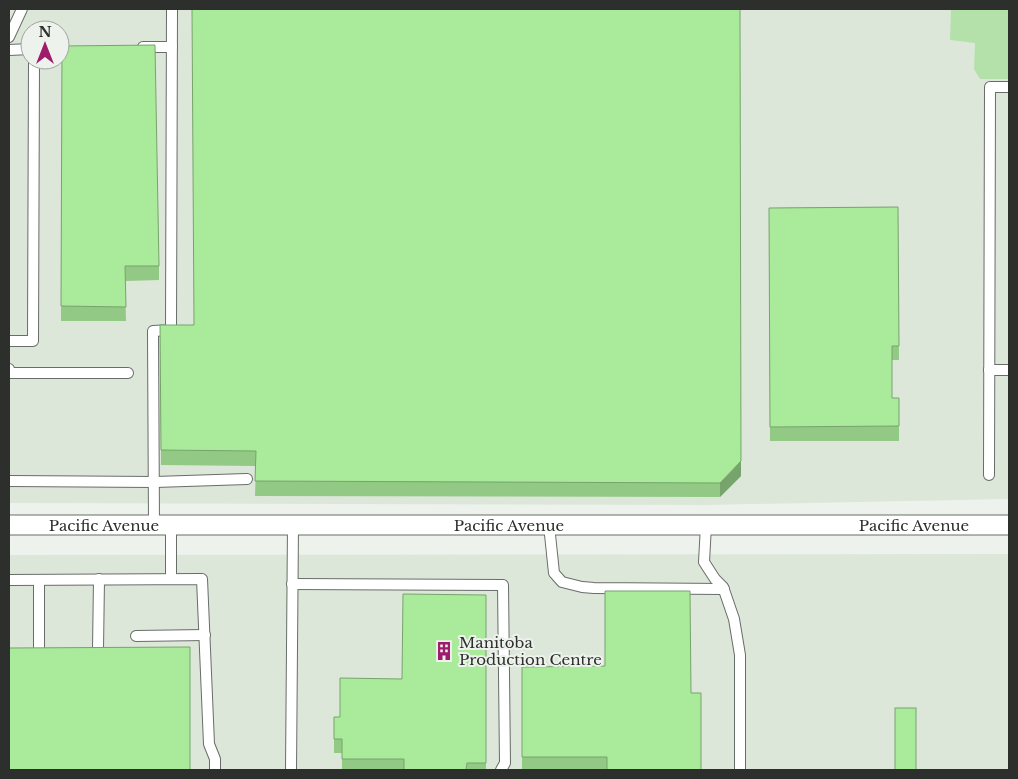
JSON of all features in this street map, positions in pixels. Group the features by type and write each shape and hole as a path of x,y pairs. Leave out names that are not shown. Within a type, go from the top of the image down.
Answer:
{"street":[{"name":"Pacific Avenue","path":"9,525 1009,525"}],"lane":[{"path":"9,38 22,9"},
{"path":"172,9 171,330 153,331 155,482 172,579"},
{"path":"135,47 172,47"},
{"path":"9,341 33,341 34,70"},
{"path":"989,475 990,88 1009,87"},
{"path":"9,369 9,373 128,373"},
{"path":"989,370 1009,370"},
{"path":"9,481 155,482 247,480"},
{"path":"291,770 292,525"},
{"path":"549,525 554,574 562,582 594,588 724,589"},
{"path":"706,525 704,562 724,589 734,619 740,655 740,770"},
{"path":"98,649 99,579"},
{"path":"9,580 202,579 209,744 215,759 215,770"},
{"path":"39,580 39,649"},
{"path":"292,584 503,585 504,763 501,770"},
{"path":"136,636 205,635"}],"shaded area":[{"path":"9,9 1009,9 1009,499 707,505 9,503"},
{"path":"1009,554 1009,770 9,770 9,555"}],"green space":[{"path":"951,9 1009,9 1009,79 980,79 974,69 975,43 950,40"}],"building":[{"path":"192,9 740,9 741,461 720,483 255,481 256,451 161,450 160,325 194,325"},
{"path":"155,45 159,266 125,266 126,307 61,306 62,70 70,70 70,46"},
{"path":"898,207 899,346 892,346 892,398 899,398 899,426 770,427 769,208"},
{"path":"605,591 690,591 691,693 701,693 701,770 607,770 607,757 522,757 522,667 605,666"},
{"name":"Manitoba Production Centre","path":"403,594 486,595 486,763 467,763 466,770 404,770 404,759 342,759 342,739 334,739 334,717 340,717 340,678 402,679"},
{"path":"190,647 190,770 9,770 9,648"},
{"path":"895,708 916,708 916,770 895,770"}],"place":[{"name":"Manitoba Production Centre","path":"444,651"}]}
